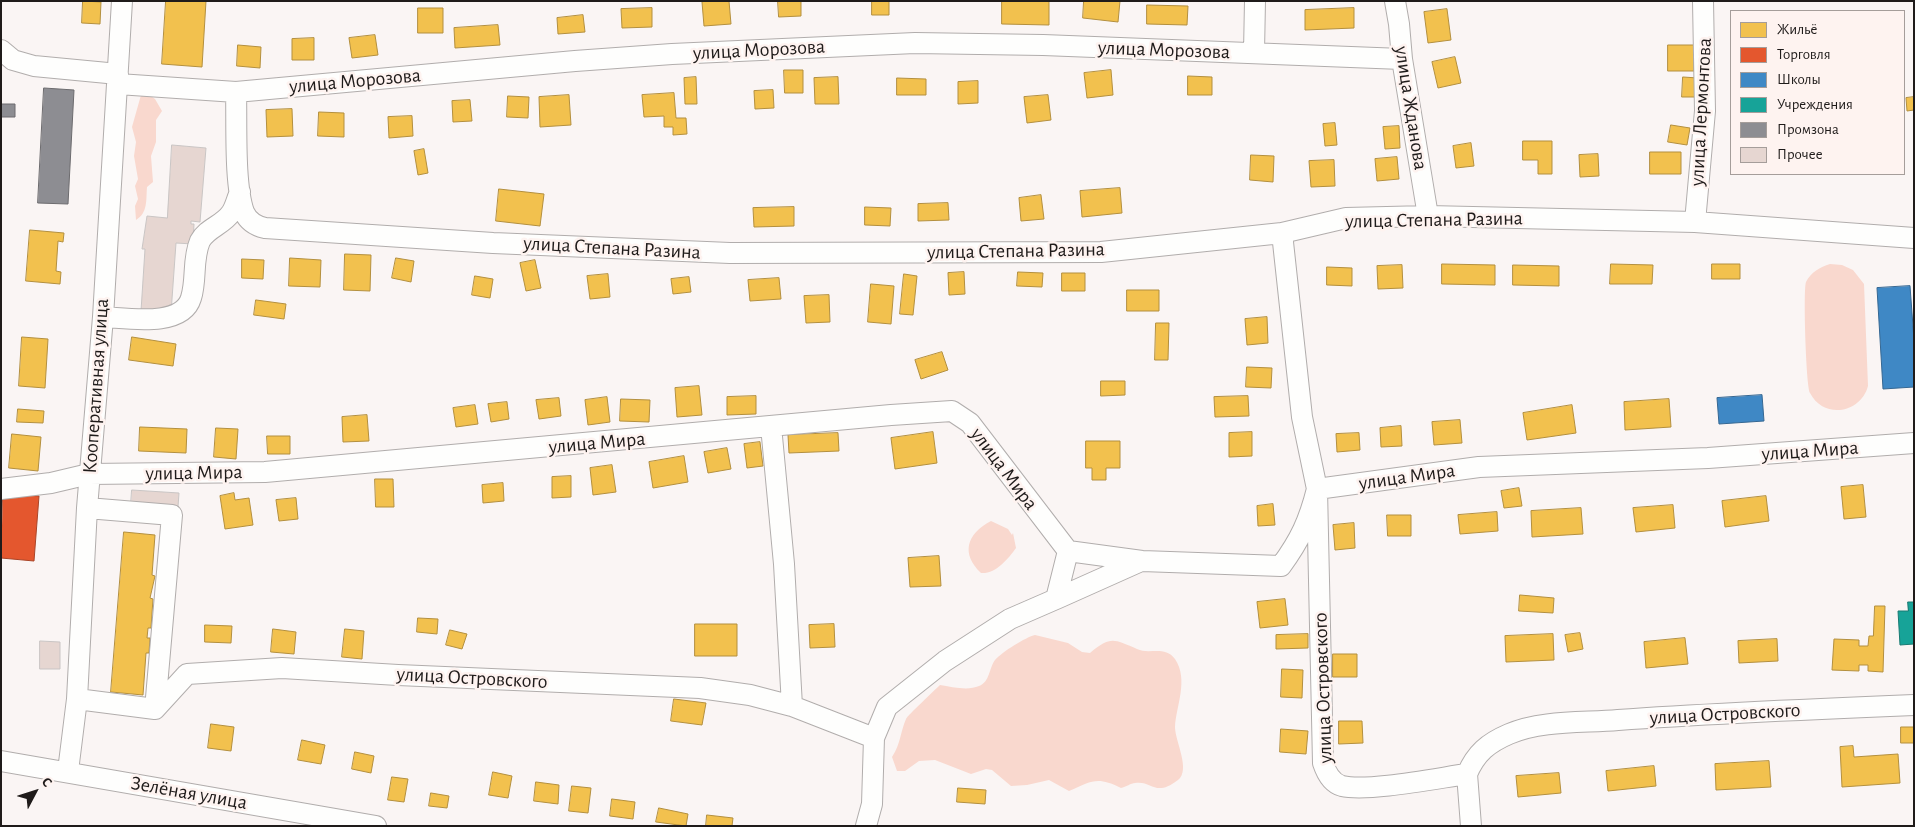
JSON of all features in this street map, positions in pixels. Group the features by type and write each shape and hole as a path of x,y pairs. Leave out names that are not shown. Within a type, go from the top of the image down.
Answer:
{"street":[{"name":"Кооперативная улица","path":"68,771 77,699 87,508 103,317 122,1"},
{"path":"1254,52 1255,1"},
{"name":"улица Жданова","path":"1395,1 1402,59 1428,216"},
{"name":"улица Лермонтова","path":"1694,222 1705,111 1703,1"},
{"name":"улица Морозова","path":"1,50 13,60 34,66 118,79 236,92 672,54 905,44 1033,45 1402,59"},
{"name":"улица Степана Разина","path":"236,92 240,192 245,213 255,226 265,228 493,243 730,253 1101,252 1282,233 1346,218 1428,216 1694,222 1914,238"},
{"path":"103,317 173,317 184,309 191,299 194,259 201,239 213,226 231,214 240,192"},
{"name":"улица Островского","path":"1282,233 1302,417 1317,489 1323,763 1328,776 1341,786 1367,786 1467,774 1474,759 1485,746 1510,734 1532,727 1637,719 1914,705"},
{"name":"улица Мира","path":"1,489 51,483 90,474 265,472 952,411 970,423 981,435 998,461 1068,551"},
{"path":"771,426 784,564 792,706"},
{"name":"улица Мира","path":"1317,489 1479,467 1708,458 1914,443"},
{"path":"1281,566 1301,538 1311,516 1317,489"},
{"path":"77,699 155,708 172,515 87,508"},
{"path":"1056,598 1068,551 1142,561 1281,566 1303,565 1319,578"},
{"path":"866,826 872,804 874,738 887,707 946,661 1010,619 1142,561"},
{"name":"улица Островского","path":"155,708 186,674 282,668 408,676 700,688 750,695 792,706 874,738"},
{"name":"Зелёная улица","path":"1,761 68,771 376,826"},
{"path":"1467,774 1471,826"}],"shaded area":[{"path":"148,94 155,99 162,111 156,120 156,142 151,156 153,182 147,187 143,214 136,220 135,206 138,199 135,186 138,179 134,156 136,142 132,127 141,95"},
{"path":"1830,264 1842,265 1853,270 1864,284 1868,386 1858,402 1842,410 1833,410 1816,402 1810,393 1807,373 1806,282 1816,270"},
{"path":"991,521 1008,529 1012,535 1013,533 1016,548 997,568 981,573 971,559 969,545 976,532"},
{"path":"1035,635 1068,643 1082,652 1090,653 1103,644 1117,641 1142,651 1167,652 1175,659 1181,676 1181,693 1175,727 1183,769 1182,775 1178,780 1164,788 1133,783 1121,788 1106,782 1095,781 1069,791 1049,780 1027,785 1011,786 992,770 986,769 971,774 935,760 919,761 905,771 897,771 892,757 906,719 916,708 940,685 965,688 983,684 998,657 1008,649"}],"building: Жильё":[{"path":"83,1 101,2 100,24 82,23"},
{"path":"166,1 206,1 202,67 162,64"},
{"path":"729,1 731,24 704,26 702,2"},
{"path":"778,1 801,1 801,16 779,17"},
{"path":"872,1 889,1 889,15 872,15"},
{"path":"1002,1 1049,1 1049,25 1002,24"},
{"path":"1084,1 1120,1 1118,22 1083,18"},
{"path":"1147,5 1188,6 1187,25 1147,24"},
{"path":"418,8 443,8 443,33 418,33"},
{"path":"652,8 652,27 622,28 621,9"},
{"path":"1354,8 1354,28 1305,30 1305,10"},
{"path":"1447,9 1451,40 1428,43 1424,12"},
{"path":"583,15 585,32 558,34 557,18"},
{"path":"498,25 500,45 455,48 454,28"},
{"path":"375,35 378,55 352,58 349,38"},
{"path":"314,38 314,60 292,60 292,39"},
{"path":"238,45 261,47 260,68 237,66"},
{"path":"1668,45 1694,45 1694,71 1668,71"},
{"path":"1455,57 1461,83 1438,88 1432,62"},
{"path":"784,70 803,70 803,93 785,93"},
{"path":"1111,70 1113,95 1087,98 1084,73"},
{"path":"1188,76 1212,77 1212,95 1188,95"},
{"path":"696,77 697,104 685,104 684,78"},
{"path":"838,77 839,104 815,104 814,78"},
{"path":"1683,77 1698,78 1697,97 1682,97"},
{"path":"897,78 926,79 926,95 897,95"},
{"path":"978,81 978,103 958,104 958,82"},
{"path":"773,90 774,108 755,109 754,91"},
{"path":"674,93 676,118 686,118 687,134 673,135 673,127 664,127 664,116 644,117 642,95"},
{"path":"569,95 571,125 540,127 539,97"},
{"path":"1048,95 1051,120 1027,123 1024,97"},
{"path":"508,96 529,97 528,118 507,117"},
{"path":"1914,97 1914,110 1907,111 1906,98"},
{"path":"470,100 472,121 453,122 452,101"},
{"path":"292,109 293,136 267,137 266,110"},
{"path":"319,112 344,113 344,137 318,136"},
{"path":"412,116 413,136 389,138 388,117"},
{"path":"1335,123 1337,145 1325,146 1323,124"},
{"path":"1671,125 1690,128 1687,145 1668,142"},
{"path":"1399,126 1400,148 1385,149 1383,127"},
{"path":"1523,141 1552,141 1552,174 1538,174 1538,160 1523,160"},
{"path":"1471,143 1474,166 1456,168 1453,146"},
{"path":"424,149 428,173 418,175 414,151"},
{"path":"1650,152 1681,152 1681,174 1650,174"},
{"path":"1598,154 1599,176 1580,177 1579,155"},
{"path":"1251,155 1274,156 1273,182 1250,180"},
{"path":"1397,157 1399,179 1377,181 1375,159"},
{"path":"1334,160 1335,186 1311,187 1309,161"},
{"path":"1120,188 1122,213 1082,217 1080,191"},
{"path":"499,189 544,194 540,226 496,221"},
{"path":"1041,195 1044,219 1021,221 1019,198"},
{"path":"948,203 949,220 918,221 918,204"},
{"path":"794,207 794,226 754,227 753,208"},
{"path":"865,207 891,208 890,226 865,225"},
{"path":"30,230 64,233 63,242 58,241 56,271 61,272 60,284 26,281"},
{"path":"345,254 371,255 370,291 344,290"},
{"path":"290,258 321,260 320,287 289,286"},
{"path":"396,258 414,261 411,282 392,278"},
{"path":"242,259 264,260 263,279 242,278"},
{"path":"535,260 541,288 526,291 520,263"},
{"path":"1442,264 1495,265 1495,285 1442,284"},
{"path":"1611,264 1653,265 1652,284 1610,284"},
{"path":"1712,264 1740,264 1740,279 1712,279"},
{"path":"1402,265 1403,288 1378,289 1377,266"},
{"path":"1513,265 1559,266 1559,286 1513,285"},
{"path":"1327,267 1352,268 1352,286 1327,285"},
{"path":"964,272 965,294 949,295 948,273"},
{"path":"1018,272 1043,273 1042,287 1017,286"},
{"path":"1062,273 1085,273 1085,291 1062,291"},
{"path":"608,274 610,297 590,299 587,276"},
{"path":"904,274 917,276 913,315 900,314"},
{"path":"475,276 493,279 490,298 472,295"},
{"path":"689,277 691,292 673,294 671,279"},
{"path":"779,278 781,299 750,301 748,280"},
{"path":"871,284 894,286 891,324 868,322"},
{"path":"1127,290 1159,290 1159,311 1127,311"},
{"path":"829,295 830,322 806,323 804,296"},
{"path":"256,300 286,304 284,319 254,315"},
{"path":"1267,317 1268,343 1247,345 1245,319"},
{"path":"1156,323 1169,323 1168,360 1155,360"},
{"path":"22,337 48,339 45,388 19,386"},
{"path":"132,337 176,344 173,366 129,360"},
{"path":"942,352 948,370 921,379 915,360"},
{"path":"1247,367 1272,368 1271,388 1246,387"},
{"path":"1101,381 1125,381 1125,395 1101,396"},
{"path":"699,386 702,415 677,417 675,388"},
{"path":"756,396 756,414 727,415 727,397"},
{"path":"1248,396 1249,416 1215,417 1214,397"},
{"path":"607,397 610,422 588,425 585,400"},
{"path":"559,398 561,416 539,419 536,400"},
{"path":"621,399 650,400 649,422 620,421"},
{"path":"1669,399 1671,427 1625,430 1624,402"},
{"path":"507,402 509,419 491,422 488,404"},
{"path":"475,405 478,424 456,427 453,408"},
{"path":"1572,405 1576,433 1527,440 1523,413"},
{"path":"18,409 44,411 43,423 17,422"},
{"path":"367,415 369,441 343,442 342,417"},
{"path":"1460,420 1462,443 1434,445 1432,422"},
{"path":"1401,426 1402,446 1381,447 1380,428"},
{"path":"140,427 187,429 186,453 139,451"},
{"path":"216,428 238,429 236,459 214,457"},
{"path":"933,432 937,463 895,469 891,438"},
{"path":"1252,432 1252,456 1229,457 1229,433"},
{"path":"838,433 839,451 789,453 788,435"},
{"path":"1359,433 1360,450 1337,452 1336,434"},
{"path":"12,434 41,437 38,471 9,468"},
{"path":"267,436 290,436 290,454 268,454"},
{"path":"1086,441 1120,441 1120,468 1106,468 1106,480 1092,480 1092,468 1086,468"},
{"path":"760,442 763,466 747,468 744,444"},
{"path":"727,448 731,469 708,473 704,452"},
{"path":"684,456 688,482 653,488 649,462"},
{"path":"612,465 616,492 593,495 590,468"},
{"path":"571,476 571,497 552,498 552,477"},
{"path":"375,479 393,479 394,507 376,507"},
{"path":"503,483 504,501 483,503 482,485"},
{"path":"1863,485 1866,517 1844,519 1841,487"},
{"path":"1519,488 1522,506 1504,508 1501,491"},
{"path":"234,493 235,500 249,498 253,525 225,529 220,496"},
{"path":"1766,496 1769,521 1725,527 1722,501"},
{"path":"296,498 298,519 279,521 276,500"},
{"path":"1273,504 1275,525 1258,526 1257,506"},
{"path":"1673,505 1675,528 1636,532 1633,508"},
{"path":"1581,508 1583,534 1532,537 1531,511"},
{"path":"1497,512 1498,531 1460,534 1458,515"},
{"path":"1387,515 1411,515 1411,536 1388,536"},
{"path":"1354,523 1355,548 1335,550 1333,525"},
{"path":"124,532 155,535 152,575 155,576 150,598 153,599 151,628 148,628 147,638 150,638 149,653 146,653 143,695 111,692"},
{"path":"939,556 941,586 910,587 908,558"},
{"path":"1520,595 1554,598 1553,613 1519,611"},
{"path":"1285,599 1288,625 1260,628 1257,602"},
{"path":"1875,606 1885,606 1883,672 1868,671 1868,665 1859,665 1859,671 1832,670 1834,639 1859,640 1859,646 1868,646 1869,636 1873,636"},
{"path":"418,618 438,619 437,634 417,632"},
{"path":"695,624 737,624 737,656 695,656"},
{"path":"834,624 835,647 810,648 809,625"},
{"path":"205,625 232,626 231,643 205,642"},
{"path":"273,629 296,632 294,654 271,652"},
{"path":"345,629 364,631 362,659 342,657"},
{"path":"450,630 467,634 462,649 446,645"},
{"path":"1580,633 1583,649 1568,652 1565,635"},
{"path":"1308,634 1308,648 1276,649 1276,635"},
{"path":"1553,634 1554,660 1506,662 1505,636"},
{"path":"1685,638 1688,664 1646,668 1644,642"},
{"path":"1777,639 1778,661 1739,663 1738,641"},
{"path":"1333,654 1357,654 1357,677 1333,677"},
{"path":"1282,669 1303,670 1302,698 1281,697"},
{"path":"674,699 706,703 702,725 671,721"},
{"path":"1339,721 1362,721 1363,743 1339,744"},
{"path":"211,724 234,727 231,751 208,748"},
{"path":"1901,727 1914,727 1914,743 1901,743"},
{"path":"1281,729 1308,731 1306,754 1280,752"},
{"path":"302,740 325,745 321,764 298,760"},
{"path":"1853,746 1854,757 1898,754 1900,783 1842,787 1840,747"},
{"path":"355,752 374,756 371,773 352,769"},
{"path":"1769,761 1771,787 1716,790 1715,764"},
{"path":"1654,766 1656,786 1608,791 1606,771"},
{"path":"493,772 512,776 508,798 489,795"},
{"path":"1559,773 1561,793 1518,797 1516,776"},
{"path":"392,777 408,779 404,802 388,800"},
{"path":"536,782 559,785 558,804 534,801"},
{"path":"572,786 591,788 588,813 569,811"},
{"path":"958,788 986,790 985,804 957,802"},
{"path":"431,793 449,796 447,808 429,806"},
{"path":"612,799 635,802 633,819 610,816"},
{"path":"659,808 688,814 686,826 656,822"},
{"path":"707,815 733,818 732,826 706,826"}],"building: Торговля":[{"path":"3,493 39,496 34,561 1,558"}],"building: Школы":[{"path":"1910,286 1914,340 1914,387 1883,389 1877,288"},
{"path":"1762,395 1764,421 1719,424 1717,398"}],"building: Учреждения":[{"path":"1908,602 1914,602 1914,644 1900,645 1898,611 1908,611"}],"building: Промзона":[{"path":"44,88 74,90 68,204 38,203"},
{"path":"1,104 15,104 15,117 1,117"}],"building: Прочее":[{"path":"172,145 206,148 200,222 191,221 191,224 194,224 193,244 176,243 171,313 141,311 145,249 142,249 147,216 167,218"},
{"path":"132,490 179,493 178,507 131,504"},
{"path":"40,641 60,642 60,669 40,669"}]}
